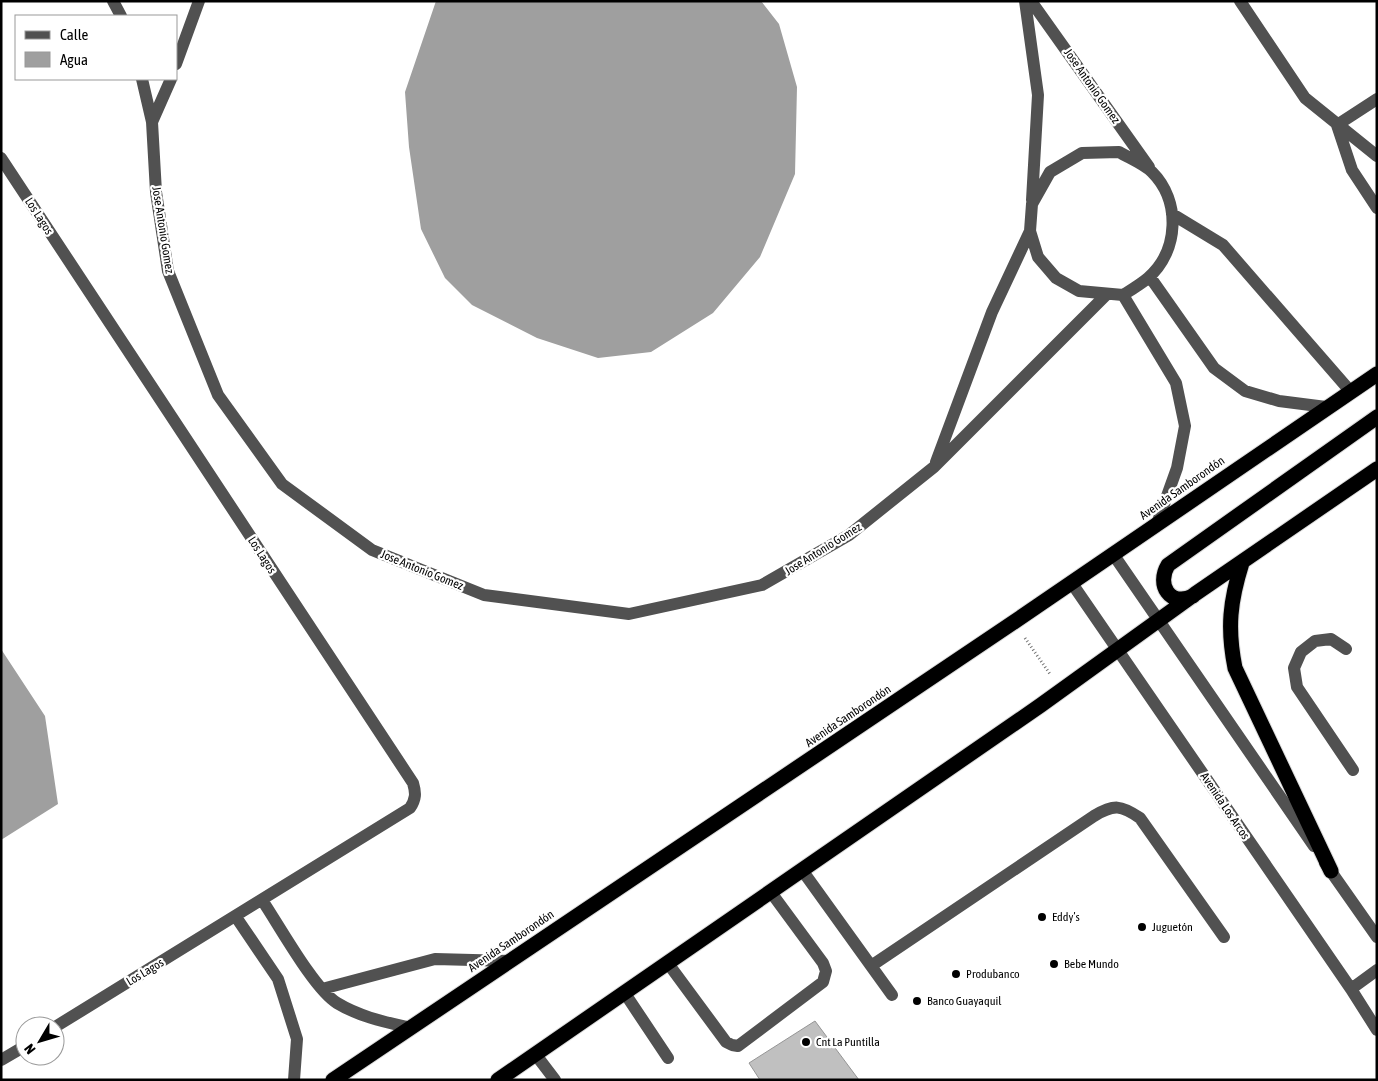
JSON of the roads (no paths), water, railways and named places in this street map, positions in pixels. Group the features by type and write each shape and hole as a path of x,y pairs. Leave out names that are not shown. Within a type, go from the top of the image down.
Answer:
{"highway":[{"name":"Avenida Samborondón","path":"333,1080 1014,622 1326,407 1377,374"},
{"path":"1195,594 1186,599 1170,595 1162,581 1163,573 1168,565 1377,417"},
{"path":"501,1079 667,962 1062,691 1195,594 1377,469"},
{"path":"1242,563 1233,590 1230,620 1231,646 1235,668 1331,872"}],"street":[{"path":"113,1 120,15"},
{"path":"178,59 199,1"},
{"path":"934,467 992,312 1030,231 1038,95 1025,1"},
{"name":"Jose Antonio Gomez","path":"1031,1 1152,171"},
{"path":"1240,1 1305,98 1377,156"},
{"name":"Jose Antonio Gomez","path":"142,80 152,122 156,192 168,271 218,395 282,484 372,550 484,595 629,614 762,585 849,535 934,467 1106,295"},
{"name":"Jose Antonio Gomez","path":"152,122 171,80"},
{"path":"1337,125 1377,99"},
{"path":"1337,125 1352,170 1377,208"},
{"path":"1030,231 1038,257 1056,278 1079,292 1123,296 1150,277 1167,253 1174,225 1168,196 1152,171 1119,152 1082,153 1050,172 1032,204"},
{"name":"Los Lagos","path":"1,158 413,783 415,792 415,801 410,808 65,1021"},
{"path":"1172,214 1223,245 1351,392"},
{"path":"1150,277 1214,368 1245,391 1279,402 1326,407"},
{"path":"1123,296 1176,383 1185,426 1177,468 1157,524"},
{"path":"1113,554 1377,937"},
{"name":"Avenida Los Arcos","path":"1071,582 1351,988 1377,1030"},
{"path":"1346,649 1331,639 1315,641 1301,652 1294,668 1297,687 1353,770"},
{"path":"871,966 1094,816 1105,809 1115,806 1127,809 1140,818 1224,937"},
{"path":"802,870 892,995"},
{"path":"667,962 726,1042 738,1046 823,982 826,971 824,963 770,891"},
{"path":"262,900 322,988 336,1002 368,1018 410,1028"},
{"path":"236,917 278,979 297,1039 294,1080"},
{"path":"322,988 435,959 510,961"},
{"path":"1351,988 1377,970"},
{"path":"624,992 668,1058"},
{"path":"1,1060 15,1052"},
{"path":"536,1054 555,1080"}],"water":[{"path":"436,1 761,1 779,24 797,87 795,174 760,257 713,313 651,352 598,358 537,338 472,305 445,278 421,229 409,147 405,92"},
{"path":"1,649 45,716 58,804 1,840"}],"place":[{"name":"Eddy’s","path":"1042,917"},
{"name":"Juguetón","path":"1142,927"},
{"name":"Bebe Mundo","path":"1054,964"},
{"name":"Produbanco","path":"956,974"},
{"name":"Banco Guayaquil","path":"917,1001"},
{"name":"Cnt La Puntilla","path":"806,1042"}]}
